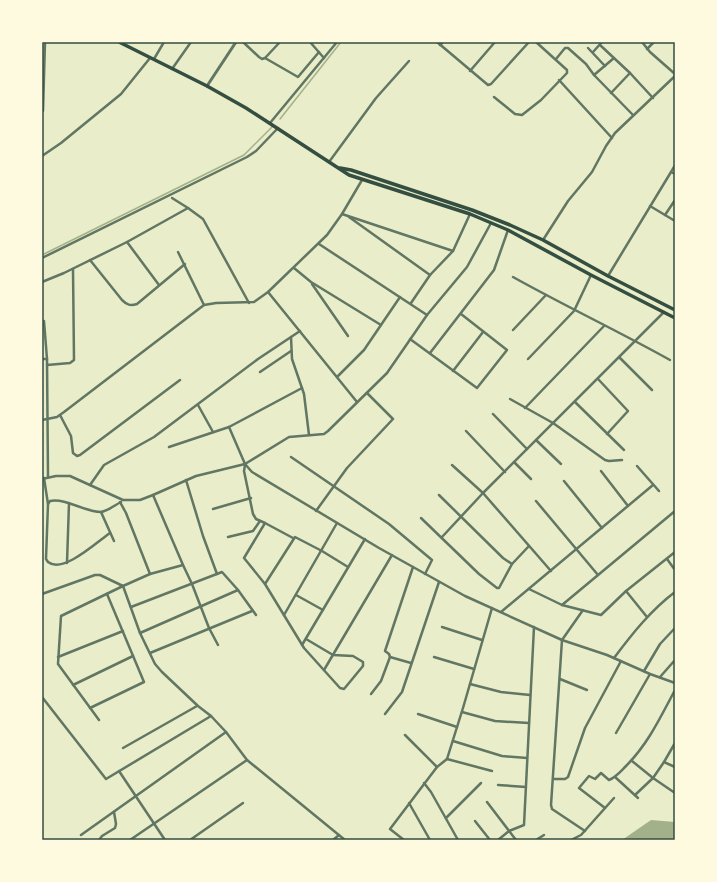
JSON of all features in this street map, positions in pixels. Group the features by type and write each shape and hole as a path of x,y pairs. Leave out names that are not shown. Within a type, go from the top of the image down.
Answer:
{"main road":[{"path":"119,42 207,86 278,128 349,175 470,214 508,230 675,318"},
{"path":"337,167 351,170 504,222 543,240 608,276 675,310"}],"street":[{"path":"43,111 45,42"},
{"path":"154,60 164,42"},
{"path":"172,69 191,42"},
{"path":"207,86 236,42"},
{"path":"243,42 259,57 265,58 298,77 319,52"},
{"path":"265,58 280,42"},
{"path":"310,42 324,58"},
{"path":"270,123 337,42"},
{"path":"437,42 470,71 489,85 529,42"},
{"path":"440,45 443,42"},
{"path":"470,71 495,42"},
{"path":"494,97 518,116 522,115 541,100 568,72 536,42"},
{"path":"543,240 568,201 592,172 612,138 621,126 653,98 675,75 647,49 642,42"},
{"path":"647,49 654,42"},
{"path":"593,52 601,43 653,98"},
{"path":"556,60 565,48 568,48 586,64 594,75 633,115"},
{"path":"588,48 605,66"},
{"path":"42,156 61,143 121,94 150,58"},
{"path":"594,75 614,58"},
{"path":"329,162 376,98 410,61"},
{"path":"611,93 630,73"},
{"path":"559,80 612,138"},
{"path":"42,258 247,157 256,151 278,128"},
{"path":"608,276 675,166"},
{"path":"671,172 675,174"},
{"path":"42,420 60,415 204,305 216,303 254,302 268,292 327,235 342,214 362,180"},
{"path":"172,198 203,219 249,303"},
{"path":"665,215 675,200"},
{"path":"650,206 675,221"},
{"path":"42,282 127,242 188,208"},
{"path":"342,214 453,251"},
{"path":"410,303 430,275 453,251 470,214"},
{"path":"346,215 430,275"},
{"path":"48,504 50,501 54,500 101,512 106,511 122,501 140,500 196,476 245,464 289,437 324,434 328,432 387,373 427,315 467,267 492,223"},
{"path":"430,353 494,270 508,230"},
{"path":"127,242 159,284"},
{"path":"319,244 427,315"},
{"path":"178,252 204,305"},
{"path":"90,260 126,304 131,305 137,304 184,264"},
{"path":"294,268 311,282 380,325"},
{"path":"47,365 70,364 74,360 72,269"},
{"path":"528,359 574,311 591,275"},
{"path":"513,278 670,360"},
{"path":"311,282 348,336"},
{"path":"268,292 358,402"},
{"path":"513,330 546,295"},
{"path":"337,377 364,350 400,296"},
{"path":"442,537 514,462 664,312"},
{"path":"410,339 477,388 506,350 461,314"},
{"path":"44,321 47,359 48,477"},
{"path":"526,408 604,326"},
{"path":"90,484 104,465 154,437 258,358 300,331"},
{"path":"453,371 483,332"},
{"path":"291,337 292,359 304,394 309,435"},
{"path":"260,372 292,351"},
{"path":"619,357 652,390"},
{"path":"42,359 47,359"},
{"path":"598,379 628,411 607,434"},
{"path":"60,415 70,432 73,453 77,456 180,380"},
{"path":"169,447 229,427 302,388"},
{"path":"316,511 347,468 393,419 367,393"},
{"path":"510,399 553,423 605,460 622,460"},
{"path":"575,402 624,450"},
{"path":"198,405 213,432"},
{"path":"493,414 527,449"},
{"path":"229,427 245,464 252,472 364,539 465,596 562,640 614,658 675,683"},
{"path":"466,431 505,472"},
{"path":"536,440 561,464"},
{"path":"291,458 389,524 432,560 425,574"},
{"path":"514,462 531,479"},
{"path":"245,464 244,471 251,498 253,514 256,519 293,538 296,537 348,567"},
{"path":"452,465 483,494 551,571"},
{"path":"637,466 659,491"},
{"path":"601,471 628,506"},
{"path":"110,533 68,563 54,566 48,562 46,559 48,504 43,478 70,476 90,484 122,501 150,574"},
{"path":"186,480 203,536 218,574"},
{"path":"564,481 602,528"},
{"path":"501,612 653,485"},
{"path":"153,495 192,584 209,628 218,645"},
{"path":"439,495 503,558 512,564"},
{"path":"213,510 251,498"},
{"path":"536,501 598,575"},
{"path":"68,563 69,503"},
{"path":"562,605 675,511"},
{"path":"101,512 114,541"},
{"path":"421,518 479,574 498,588 512,564 530,546"},
{"path":"228,537 253,531 260,521"},
{"path":"265,523 244,558 265,584 302,645 340,688 343,689 364,665 363,662 355,656 333,655 306,639"},
{"path":"284,615 337,523"},
{"path":"265,584 293,538"},
{"path":"302,645 364,539"},
{"path":"529,589 562,605 601,615 626,591 675,552"},
{"path":"324,670 392,555"},
{"path":"666,559 675,570"},
{"path":"99,720 58,664 60,616 150,574 183,565"},
{"path":"411,664 390,656 385,651 413,567"},
{"path":"131,607 222,572 238,590 256,615"},
{"path":"42,594 95,575 100,575 123,586 140,633 155,664 162,672 198,706 211,716 226,732 247,760 346,840"},
{"path":"385,714 402,692 439,582"},
{"path":"140,633 238,590"},
{"path":"626,591 647,617"},
{"path":"614,658 630,636 659,604 675,592"},
{"path":"90,708 144,682 108,594"},
{"path":"296,595 323,610"},
{"path":"404,840 390,829 437,767 447,759 492,608"},
{"path":"583,610 562,640 551,807 585,831"},
{"path":"150,653 252,611"},
{"path":"442,627 482,640"},
{"path":"498,840 510,831 524,825 534,627"},
{"path":"644,671 660,644 675,628"},
{"path":"58,657 123,632"},
{"path":"73,685 133,656"},
{"path":"371,694 381,681 390,656"},
{"path":"434,657 474,669"},
{"path":"660,677 675,660"},
{"path":"554,779 565,779 569,775 585,728 621,661"},
{"path":"616,733 650,674"},
{"path":"560,679 587,690"},
{"path":"470,684 501,692 530,695"},
{"path":"605,808 579,788 589,776 595,779 601,774 609,780 615,777 632,761 646,743 675,690"},
{"path":"42,697 106,779 211,716"},
{"path":"123,748 198,706"},
{"path":"462,712 495,721 529,723"},
{"path":"418,714 457,727"},
{"path":"81,835 226,732"},
{"path":"405,735 437,767"},
{"path":"453,741 502,756 527,758"},
{"path":"635,795 653,778 675,743"},
{"path":"447,759 492,771"},
{"path":"130,840 247,760"},
{"path":"632,761 675,793"},
{"path":"664,762 675,767"},
{"path":"119,771 165,840"},
{"path":"615,777 638,798"},
{"path":"446,818 481,783"},
{"path":"424,784 431,792 452,832 458,840"},
{"path":"498,785 526,787"},
{"path":"571,840 581,835 614,798"},
{"path":"487,802 516,840"},
{"path":"190,840 243,803"},
{"path":"409,803 430,840"},
{"path":"99,840 102,836 115,828 116,824 114,812"},
{"path":"475,821 490,840"},
{"path":"333,840 339,835"},
{"path":"536,840 544,835"}],"shaded area":[{"path":"651,820 675,822 675,840 622,840"}],"waterway":[{"path":"280,119 341,42"},
{"path":"42,255 244,155 272,127"}]}
